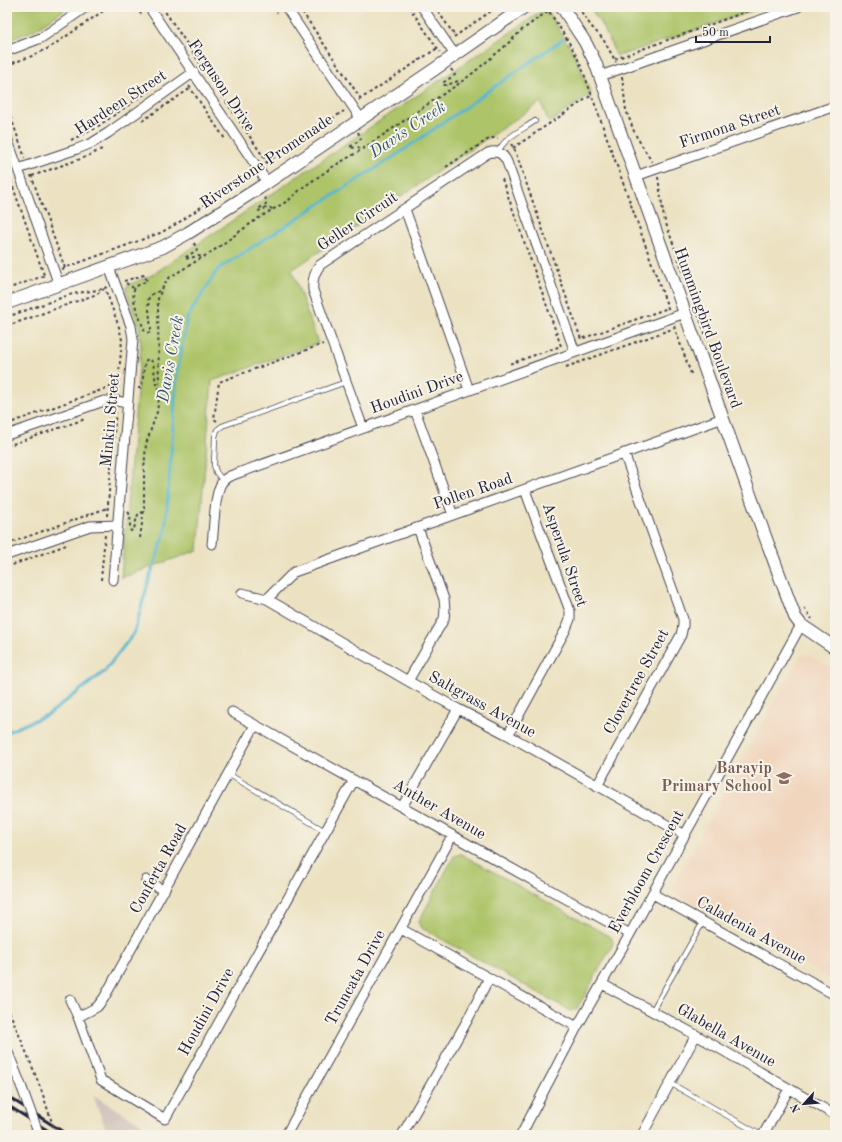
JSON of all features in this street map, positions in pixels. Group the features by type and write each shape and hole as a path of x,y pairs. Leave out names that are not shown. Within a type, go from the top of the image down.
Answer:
{"street":[{"path":"7,51 41,38 86,7"},
{"name":"Ferguson Drive","path":"149,7 258,169 263,185"},
{"path":"286,7 361,119"},
{"path":"422,7 455,55"},
{"name":"Riverstone Promenade","path":"7,303 163,247 188,233 263,185 524,7"},
{"name":"Hummingbird Boulevard","path":"562,7 585,42 595,62 762,528 796,617 801,625 835,648"},
{"path":"600,76 798,7"},
{"name":"Hardeen Street","path":"18,169 92,143 194,72"},
{"name":"Firmona Street","path":"636,176 835,106"},
{"path":"7,138 59,285"},
{"name":"Geller Circuit","path":"363,428 313,290 313,276 320,265 485,154 491,152 501,154"},
{"path":"501,154 507,162 574,352"},
{"path":"405,209 469,390"},
{"name":"Minkin Street","path":"109,267 131,326 133,339 113,580"},
{"name":"Houdini Drive","path":"223,481 225,478 230,476 671,317 686,318"},
{"path":"7,435 98,403 117,401 127,403"},
{"path":"415,410 453,515"},
{"name":"Pollen Road","path":"267,599 294,572 723,418"},
{"name":"Clovertree Street","path":"597,786 681,635 683,626 683,619 624,453"},
{"path":"212,544 218,489 223,481"},
{"name":"Asperula Street","path":"508,735 570,620 570,611 525,490"},
{"path":"7,555 90,526 118,525"},
{"path":"408,681 444,620 446,610 444,600 418,528"},
{"path":"242,593 267,599"},
{"name":"Saltgrass Avenue","path":"267,599 408,681 508,735 685,835"},
{"name":"Everbloom Crescent","path":"520,1135 577,1027 653,894 801,625"},
{"path":"402,807 458,709"},
{"name":"Anther Avenue","path":"232,712 630,934"},
{"name":"Conferta Road","path":"78,1017 97,1007 104,998 255,725"},
{"name":"Houdini Drive","path":"70,1000 78,1017 101,1080 164,1119 354,780"},
{"name":"Truncata Drive","path":"286,1135 452,836"},
{"path":"146,880 164,891"},
{"name":"Caladenia Avenue","path":"653,894 835,995"},
{"path":"401,929 577,1027"},
{"path":"402,1135 467,1021 489,978"},
{"name":"Glabella Avenue","path":"602,984 696,1035 835,1116"},
{"path":"642,1135 696,1035"},
{"path":"7,1050 39,1135"},
{"path":"762,1135 789,1089"}],"lane":[{"path":"501,154 501,146 507,140 535,121"},
{"path":"223,481 216,472 214,465 215,437 218,430 222,426 346,382"},
{"path":"228,774 325,831"},
{"path":"652,1011 703,922"},
{"path":"670,1083 762,1135"}],"path":[{"path":"7,65 49,48 109,7"},
{"path":"162,7 267,162"},
{"path":"299,7 361,99"},
{"path":"409,7 437,48"},
{"path":"435,7 455,36"},
{"path":"7,289 160,233 178,223 498,7"},
{"path":"546,7 575,52 583,71 692,374"},
{"path":"578,7 591,26 604,40 615,59 759,7"},
{"path":"140,538 144,512 144,470 146,444 157,412 160,397 158,299 165,283 170,277 203,257 257,219 290,200 302,188 396,127 457,85 548,10"},
{"path":"623,80 624,104 626,110 635,134 651,160"},
{"path":"65,142 94,129 153,88"},
{"path":"501,154 514,148 592,95"},
{"path":"7,106 64,268"},
{"path":"514,148 581,339 668,308"},
{"path":"7,170 44,275"},
{"path":"500,175 562,346 509,364"},
{"path":"658,179 664,218 701,318 727,395"},
{"path":"263,185 266,204 258,211 269,208 272,208 273,210"},
{"path":"188,233 197,250 185,259 198,256 203,257"},
{"path":"135,289 123,282 144,275 147,281 139,284 135,289 133,296 144,330 147,333 151,332 148,300 150,296 161,291"},
{"path":"7,317 80,292 94,291 105,288"},
{"path":"7,326 97,294 105,288"},
{"path":"101,580 122,340 105,288"},
{"path":"686,318 701,318 708,316"},
{"path":"560,369 675,328"},
{"path":"222,426 214,419 219,382 332,341"},
{"path":"7,424 118,385 140,388 142,386 145,361 148,359 153,362 156,385 159,389"},
{"path":"112,411 116,412"},
{"path":"7,446 86,418"},
{"path":"7,544 107,509 126,511 130,513 131,531 134,529 139,513 144,512"},
{"path":"100,536 105,537"},
{"path":"7,566 74,543"},
{"path":"800,603 816,622"},
{"path":"7,1006 32,1066 56,1135"}],"shaded area":[{"name":"Barayip Primary School","path":"806,654 835,669 835,982 674,892 672,886 800,656"},
{"path":"93,1095 160,1135 108,1135"}],"green space":[{"path":"7,7 69,7 34,30 7,41"},
{"path":"590,7 764,7 618,56 616,55 605,31"},
{"path":"542,11 548,12 575,55 591,94 549,123 541,102 292,270 318,343 212,381 198,550 121,578 141,346 139,327 126,290 128,285 152,275"},
{"path":"461,854 612,938 613,944 577,1009 571,1011 420,927 419,921 454,856"}],"waterway":[{"name":"Davis Creek","path":"595,11 599,7"},
{"name":"Davis Creek","path":"7,732 49,714 104,672 134,633 150,576 165,533 177,374 187,318 218,269 401,152 562,40"}],"railway":[{"path":"7,1096 68,1135"},
{"path":"7,1105 55,1135"}],"place":[{"name":"Barayip Primary School","path":"784,778"}]}
